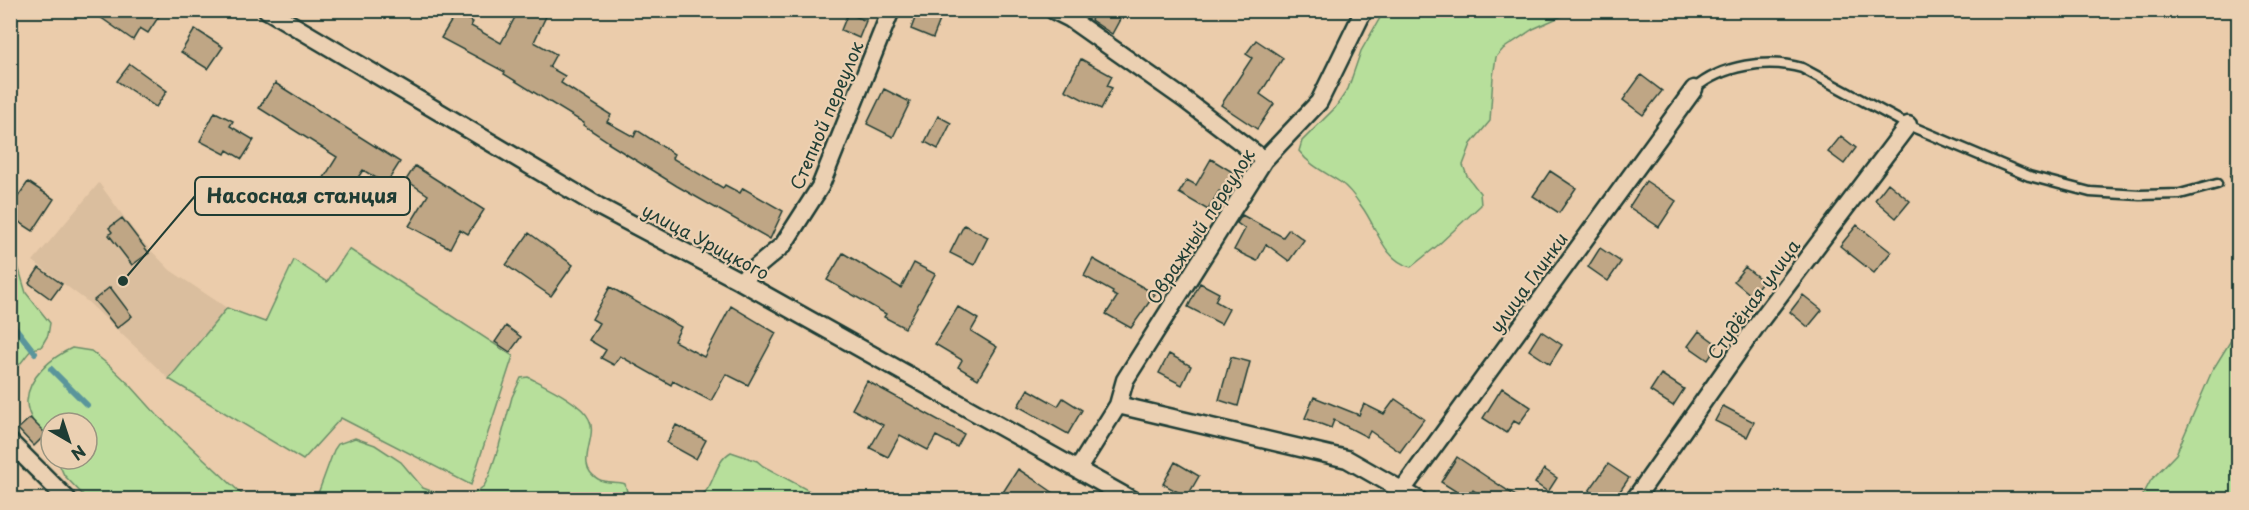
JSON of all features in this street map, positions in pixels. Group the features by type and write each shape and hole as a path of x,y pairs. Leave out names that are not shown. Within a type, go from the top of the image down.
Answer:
{"street":[{"name":"улица Урицкого","path":"267,10 598,206 740,280 1132,500"},
{"name":"Степной переулок","path":"740,280 783,245 820,187 891,10"},
{"path":"1053,10 1068,18 1184,99 1264,160"},
{"name":"Овражный переулок","path":"1078,469 1118,405 1125,380 1264,160 1319,102 1364,10"},
{"name":"улица Глинки","path":"1398,494 1694,89"},
{"name":"Студёная улица","path":"1634,500 1757,325 1908,124"},
{"path":"1118,405 1347,459 1398,494 1419,500"},
{"path":"10,442 68,500"}],"lane":[{"path":"1694,89 1705,79 1719,72 1768,63 1785,63 1802,68 1908,124 2029,176 2090,192 2140,195 2180,194 2217,184"}],"shaded area":[{"path":"99,183 140,239 170,270 227,308 169,379 88,302 33,261"}],"green space":[{"path":"1384,11 1573,11 1533,29 1503,49 1496,57 1490,121 1471,144 1463,165 1467,176 1480,193 1481,205 1411,267 1401,263 1387,250 1367,215 1349,190 1313,165 1299,151 1302,141 1335,108 1348,89 1361,51"},
{"path":"349,249 513,356 471,485 341,418 303,460 169,379 227,308 265,322 294,260 327,282"},
{"path":"11,257 18,266 26,293 50,323 48,335 41,347 28,353 11,371"},
{"path":"2238,329 2238,499 2141,499 2151,480 2176,454 2212,371"},
{"path":"72,348 91,351 110,366 157,415 247,499 87,499 62,471 99,471 99,411 39,411 39,432 27,407 28,392 36,376 57,357"},
{"path":"528,377 562,395 585,413 591,426 587,466 591,473 601,481 625,484 629,499 467,499 484,486 489,476 512,397 521,378"},
{"path":"355,438 375,445 401,462 423,488 453,499 316,499 334,450 338,444"},
{"path":"731,452 757,461 824,499 692,499 704,493 708,488 720,463"},
{"path":"667,494 692,499 649,499 655,495"}],"building":[{"path":"90,10 163,10 148,33 140,28 133,40"},
{"path":"519,10 549,10 534,42 556,54 549,67 565,76 561,83 611,115 607,122 634,137 637,130 674,154 672,158 723,188 725,185 740,193 743,188 783,211 770,239 677,186 608,143 583,125 584,123 504,74 505,72 441,38 456,13 473,22 471,26 501,43"},
{"path":"918,10 932,10 942,15 933,38 911,29"},
{"path":"1096,10 1125,10 1112,34 1091,20"},
{"path":"848,13 866,21 859,38 841,30"},
{"path":"195,29 223,47 208,69 181,52"},
{"path":"1256,40 1283,58 1260,94 1274,104 1257,129 1221,105 1252,58 1246,54"},
{"path":"1081,59 1112,76 1107,86 1112,88 1101,109 1065,90"},
{"path":"130,64 167,91 156,107 117,81"},
{"path":"1641,75 1662,91 1643,115 1623,100"},
{"path":"275,83 400,162 386,184 363,170 339,206 336,204 332,210 312,197 337,157 259,108"},
{"path":"884,89 910,102 893,137 867,124"},
{"path":"215,112 233,121 230,126 254,140 242,159 227,150 225,154 200,141"},
{"path":"938,116 951,123 938,149 925,142"},
{"path":"1841,136 1856,148 1844,164 1828,152"},
{"path":"1211,159 1234,173 1222,193 1219,191 1208,210 1179,193 1187,180 1196,185"},
{"path":"415,166 484,210 468,234 460,229 450,248 409,226 428,195 406,180"},
{"path":"1550,171 1576,188 1559,213 1533,196"},
{"path":"1646,181 1676,201 1659,227 1629,207"},
{"path":"28,182 54,199 33,231 10,216 10,208"},
{"path":"1888,183 1910,201 1896,218 1875,200"},
{"path":"1242,215 1283,237 1289,229 1304,240 1289,261 1266,244 1257,261 1234,250 1245,229 1237,223"},
{"path":"122,218 149,253 132,265 109,235 112,232 109,228"},
{"path":"964,225 988,237 974,265 950,253"},
{"path":"1857,225 1891,252 1874,273 1840,246"},
{"path":"529,233 573,265 551,296 506,265"},
{"path":"1600,248 1621,262 1608,281 1588,267"},
{"path":"843,253 901,288 914,263 935,274 905,328 884,317 886,314 827,280"},
{"path":"1093,259 1155,294 1131,328 1106,314 1117,297 1112,294 1113,292 1084,276"},
{"path":"1745,267 1763,281 1751,295 1734,281"},
{"path":"39,268 62,284 51,299 29,283"},
{"path":"1200,283 1219,293 1215,301 1229,309 1221,324 1188,307"},
{"path":"110,287 132,316 117,328 94,300"},
{"path":"610,287 681,327 674,341 704,357 731,306 776,333 748,385 726,374 711,401 673,381 671,385 620,356 614,365 601,358 606,350 589,340 599,323 592,319"},
{"path":"1803,295 1822,310 1808,327 1790,312"},
{"path":"958,307 978,319 971,331 997,347 978,379 958,367 962,360 935,344"},
{"path":"506,326 521,337 510,352 495,342"},
{"path":"1541,331 1562,345 1550,364 1529,350"},
{"path":"1699,331 1718,345 1708,360 1688,346"},
{"path":"1169,354 1191,366 1182,385 1159,373"},
{"path":"1231,357 1250,362 1238,406 1219,400"},
{"path":"1661,374 1684,389 1673,406 1650,391"},
{"path":"867,381 964,434 957,447 936,436 928,450 900,435 888,457 870,448 883,425 852,409"},
{"path":"1502,388 1531,407 1519,424 1514,421 1506,433 1483,418"},
{"path":"1028,389 1058,406 1063,398 1082,410 1068,434 1018,406"},
{"path":"1314,397 1359,415 1364,404 1384,414 1395,399 1424,419 1400,452 1370,431 1367,437 1334,420 1331,428 1305,418"},
{"path":"1723,406 1754,422 1747,437 1715,421"},
{"path":"30,418 39,427 39,441 34,446 18,429"},
{"path":"676,425 706,440 696,459 667,443"},
{"path":"1457,457 1522,500 1487,500 1473,490 1468,499 1441,482"},
{"path":"1175,462 1199,476 1187,497 1163,484"},
{"path":"1608,464 1629,478 1614,500 1602,500 1589,491"},
{"path":"1018,469 1038,482 1064,500 998,500"},
{"path":"1544,469 1557,478 1548,492 1535,483"}],"waterway":[{"path":"10,321 35,353"},
{"path":"51,369 87,405"}],"place":[{"name":"Насосная станция","path":"123,281"}]}
